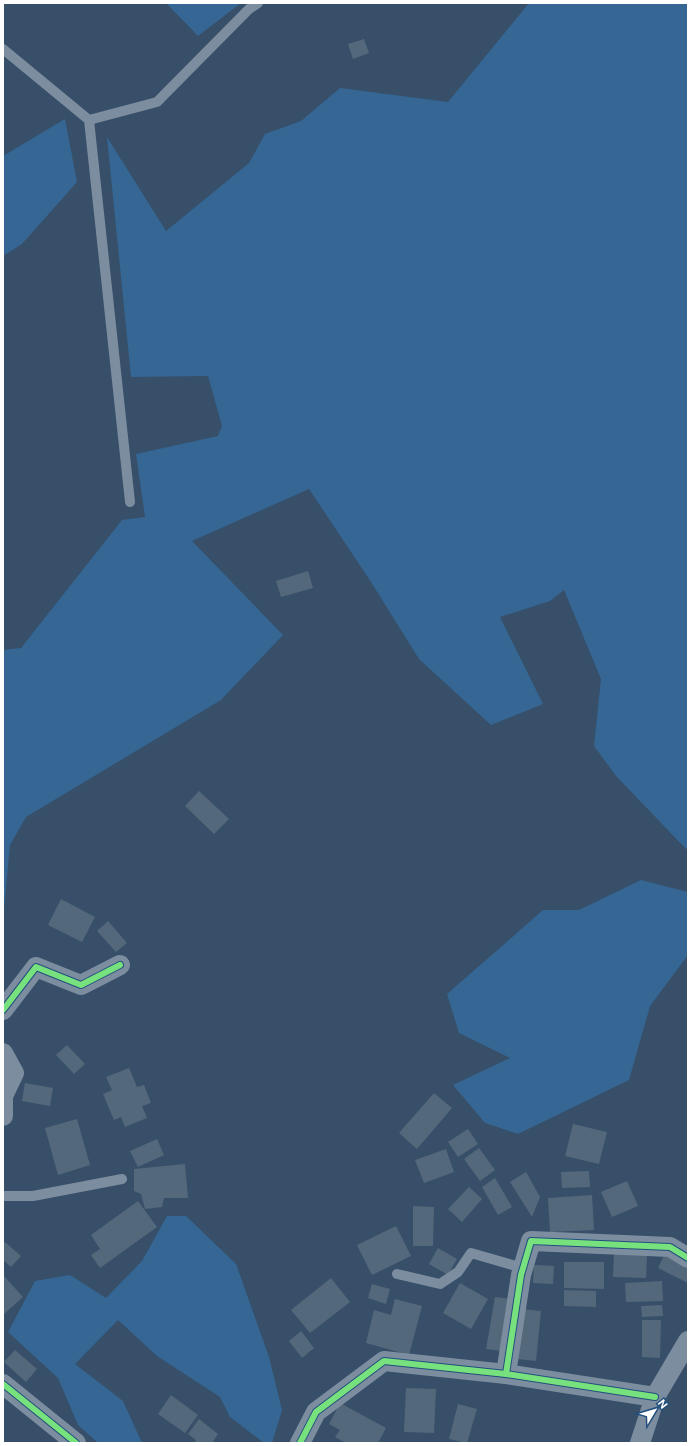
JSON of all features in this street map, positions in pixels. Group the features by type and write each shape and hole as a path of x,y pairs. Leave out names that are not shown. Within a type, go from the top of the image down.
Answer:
{"street":[{"path":"3,1010 36,967 81,985 120,965"},
{"path":"3,1053 14,1073 4,1096 3,1116"},
{"path":"506,1374 523,1268 531,1241 670,1247 688,1258"},
{"path":"640,1443 655,1397 688,1341"},
{"path":"300,1443 316,1412 384,1361 506,1374 655,1397"},
{"path":"3,1384 76,1443"}],"lane":[{"path":"89,120 157,102 249,9 258,3"},
{"path":"3,49 89,120 130,502"},
{"path":"3,1196 33,1196 122,1179"},
{"path":"397,1274 440,1284 458,1272 471,1253 523,1268"}],"shaded area":[{"path":"166,3 241,3 198,36"},
{"path":"529,3 688,3 688,851 616,776 594,746 601,679 564,590 550,601 500,617 543,704 491,725 419,659 371,582 309,489 192,541 283,635 221,700 26,817 10,845 3,920 3,650 21,648 122,520 145,517 136,454 218,436 222,426 208,376 131,377 107,137 166,231 249,163 265,134 301,121 340,88 448,102"},
{"path":"65,119 77,182 22,244 3,256 3,156"},
{"path":"641,880 688,892 688,955 650,1006 629,1080 518,1134 485,1123 453,1085 510,1058 459,1033 447,994 543,910 579,910"},
{"path":"167,1216 186,1216 236,1264 269,1357 282,1410 272,1443 264,1443 230,1417 220,1397 157,1356 118,1320 75,1364 123,1401 142,1443 98,1443 78,1425 58,1378 8,1332 35,1281 70,1275 106,1298 142,1261"}],"building":[{"path":"364,39 369,53 353,59 348,44"},
{"path":"308,571 313,588 281,597 276,581"},
{"path":"199,791 229,819 214,834 185,806"},
{"path":"61,899 95,917 82,942 48,925"},
{"path":"108,921 127,943 116,952 97,931"},
{"path":"67,1045 85,1064 74,1074 56,1055"},
{"path":"129,1068 137,1087 144,1085 151,1103 142,1106 147,1118 125,1127 121,1117 114,1120 103,1094 112,1090 106,1077"},
{"path":"25,1083 53,1088 50,1106 22,1101"},
{"path":"434,1093 452,1108 417,1149 399,1133"},
{"path":"77,1119 90,1165 58,1175 45,1128"},
{"path":"573,1124 607,1132 599,1164 565,1156"},
{"path":"468,1129 478,1144 458,1157 448,1142"},
{"path":"157,1139 164,1155 138,1167 130,1151"},
{"path":"479,1148 495,1170 480,1181 464,1159"},
{"path":"446,1149 454,1172 424,1183 415,1160"},
{"path":"185,1164 188,1198 164,1198 162,1207 145,1209 141,1194 134,1191 134,1169"},
{"path":"589,1171 590,1187 562,1188 561,1172"},
{"path":"526,1172 540,1197 532,1217 510,1182"},
{"path":"495,1178 512,1207 498,1215 482,1187"},
{"path":"627,1181 638,1206 612,1217 601,1192"},
{"path":"469,1187 482,1199 462,1222 448,1209"},
{"path":"592,1195 594,1230 550,1232 548,1198"},
{"path":"138,1201 157,1227 100,1268 91,1255 100,1249 91,1235"},
{"path":"413,1206 434,1207 433,1246 413,1246"},
{"path":"396,1226 411,1256 372,1275 357,1245"},
{"path":"5,1242 21,1256 11,1267 3,1260 3,1245"},
{"path":"438,1248 457,1259 448,1275 429,1264"},
{"path":"614,1253 647,1254 646,1278 613,1277"},
{"path":"664,1255 688,1266 688,1283 658,1268"},
{"path":"564,1262 604,1262 604,1289 564,1288"},
{"path":"534,1265 554,1266 553,1284 533,1283"},
{"path":"3,1275 23,1297 3,1315"},
{"path":"331,1278 350,1302 310,1333 291,1310"},
{"path":"662,1281 663,1301 626,1302 625,1283"},
{"path":"460,1283 488,1299 471,1329 443,1313"},
{"path":"372,1284 390,1289 386,1304 368,1298"},
{"path":"564,1290 596,1291 596,1307 564,1306"},
{"path":"495,1297 510,1299 502,1351 486,1349"},
{"path":"395,1299 422,1306 409,1355 366,1343 374,1310 391,1315"},
{"path":"662,1305 663,1316 642,1317 641,1306"},
{"path":"522,1309 541,1311 536,1361 517,1359"},
{"path":"642,1320 661,1320 660,1358 642,1357"},
{"path":"301,1331 314,1348 302,1358 289,1341"},
{"path":"15,1350 37,1369 26,1382 4,1362"},
{"path":"406,1388 436,1389 434,1433 404,1432"},
{"path":"171,1395 198,1415 185,1433 158,1414"},
{"path":"340,1403 386,1428 378,1443 346,1443 335,1437 340,1430 329,1424"},
{"path":"458,1404 477,1409 467,1443 449,1439"},
{"path":"199,1419 218,1434 212,1443 194,1443 196,1440 188,1434"}],"cycle path":[{"path":"3,1010 36,967 81,985 120,965"},
{"path":"506,1374 521,1275 531,1241 670,1247 688,1258"},
{"path":"300,1443 316,1412 384,1361 506,1374 655,1397"},
{"path":"3,1384 76,1443"}]}
